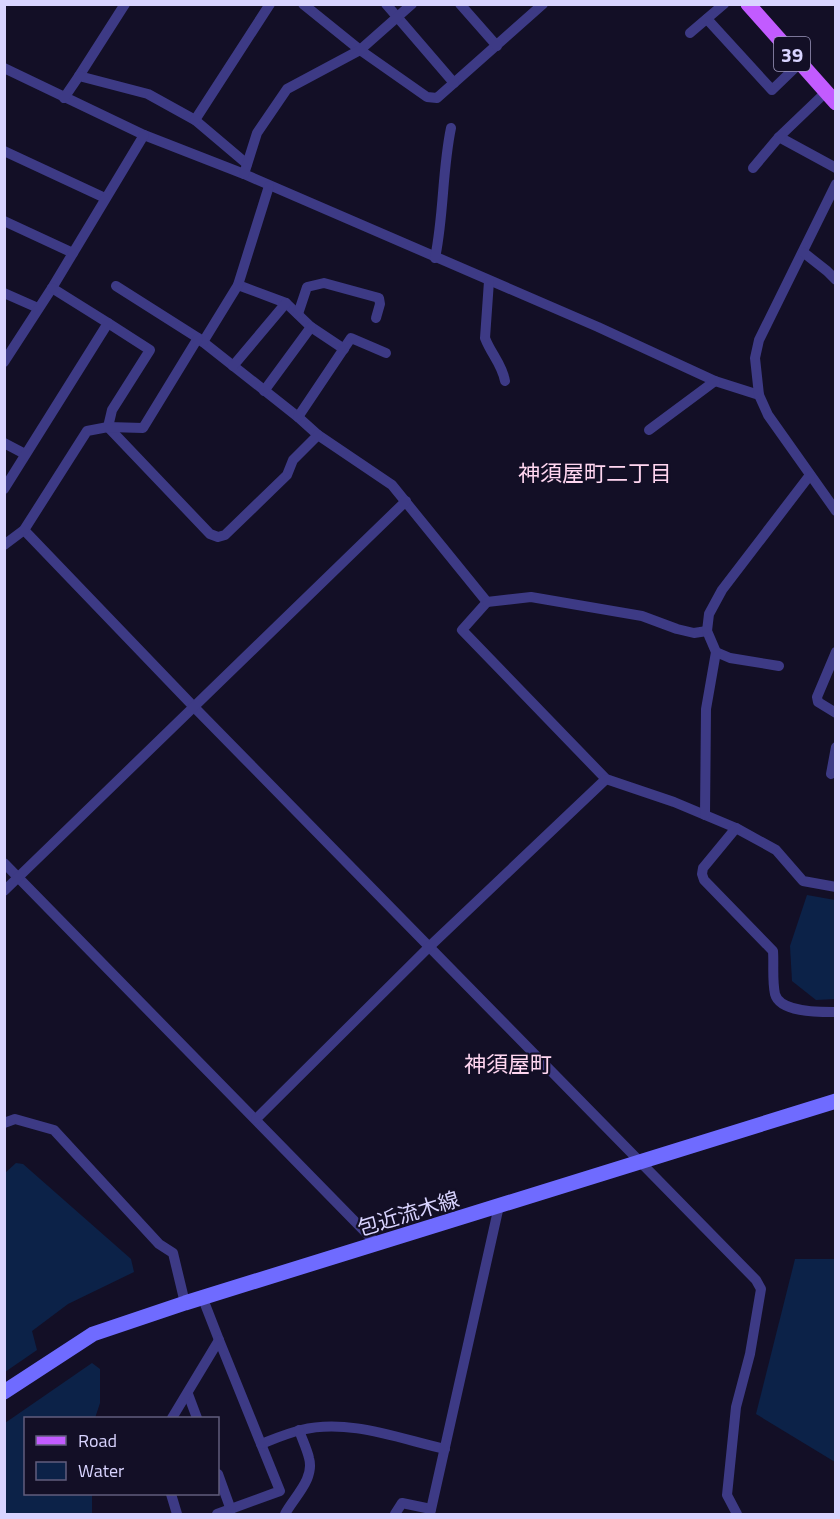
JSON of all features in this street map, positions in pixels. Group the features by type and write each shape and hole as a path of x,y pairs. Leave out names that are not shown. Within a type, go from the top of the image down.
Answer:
{"main road":[{"name":"39","path":"748,4 831,98"}],"street":[{"path":"64,98 125,4"},
{"path":"195,120 270,4"},
{"path":"303,4 360,50 427,97 437,98 543,4"},
{"path":"386,4 454,83"},
{"path":"245,169 257,133 287,89 360,50 412,4"},
{"path":"460,4 497,46"},
{"path":"690,33 724,4"},
{"path":"707,19 772,90 800,63"},
{"path":"4,68 144,135 245,169"},
{"path":"79,76 148,94 195,120 245,169 269,186 598,327 715,381 759,395"},
{"path":"753,168 779,137 831,98"},
{"path":"435,258 441,230 446,155 451,128"},
{"path":"4,362 52,288 144,135"},
{"path":"779,137 836,168"},
{"path":"4,151 105,198"},
{"path":"836,184 759,340 755,358 759,395 768,415 836,511"},
{"path":"4,544 24,530 87,431 108,427 144,428 238,285 269,186"},
{"path":"4,221 73,253"},
{"path":"803,252 836,280"},
{"path":"489,281 485,338 488,347 502,368 505,381"},
{"path":"298,314 307,287 324,283 379,298 380,304 376,318"},
{"path":"238,285 286,303 311,327 344,349"},
{"path":"116,286 200,340 318,435 392,485 487,602"},
{"path":"52,288 150,350 112,410 108,427"},
{"path":"4,292 38,308"},
{"path":"233,366 286,303"},
{"path":"4,489 108,323"},
{"path":"264,391 311,327"},
{"path":"298,417 351,338 386,353"},
{"path":"649,430 715,381"},
{"path":"108,427 210,534 218,537 225,535 287,475 293,460 318,435"},
{"path":"4,443 25,454"},
{"path":"705,815 706,709 717,652 707,631 709,615 722,590 810,475"},
{"path":"4,891 406,501"},
{"path":"24,530 194,707 756,1280 761,1289 750,1354 736,1407 727,1495 737,1515"},
{"path":"707,631 693,633 642,616 531,597 487,602 462,630 606,779 674,802 736,828 776,850 803,881 836,887"},
{"path":"717,652 730,658 780,666"},
{"path":"836,652 817,697 818,702 836,713"},
{"path":"831,774 836,747"},
{"path":"256,1119 429,947 606,779"},
{"path":"736,828 703,868 704,880 773,951 776,995 779,1002 803,1011 836,1012"},
{"path":"4,863 377,1244"},
{"name":"包近流木線","path":"4,1392 93,1334 185,1303 836,1101"},
{"path":"4,1123 15,1119 54,1130 159,1244 173,1252 185,1303"},
{"path":"395,1515 402,1503 431,1512 499,1206"},
{"path":"203,1299 280,1491 217,1515"},
{"path":"173,1417 219,1340"},
{"path":"188,1394 196,1417"},
{"path":"261,1444 299,1431 321,1427 352,1428 445,1449"},
{"path":"285,1515 303,1488 310,1470 310,1460 299,1431"},
{"path":"219,1476 231,1509"},
{"path":"171,1495 177,1515"}],"water":[{"path":"807,895 835,900 835,999 816,1000 792,981 790,946"},
{"path":"16,1163 23,1164 131,1259 134,1272 68,1304 32,1331 37,1350 5,1372 5,1173"},
{"path":"795,1259 835,1259 835,1462 756,1414"},
{"path":"92,1363 100,1369 100,1403 95,1417 24,1417 24,1495 92,1495 92,1514 5,1514 5,1423"}],"district":[{"name":"神須屋町二丁目","path":"595,473"},
{"name":"神須屋町","path":"508,1064"}]}
